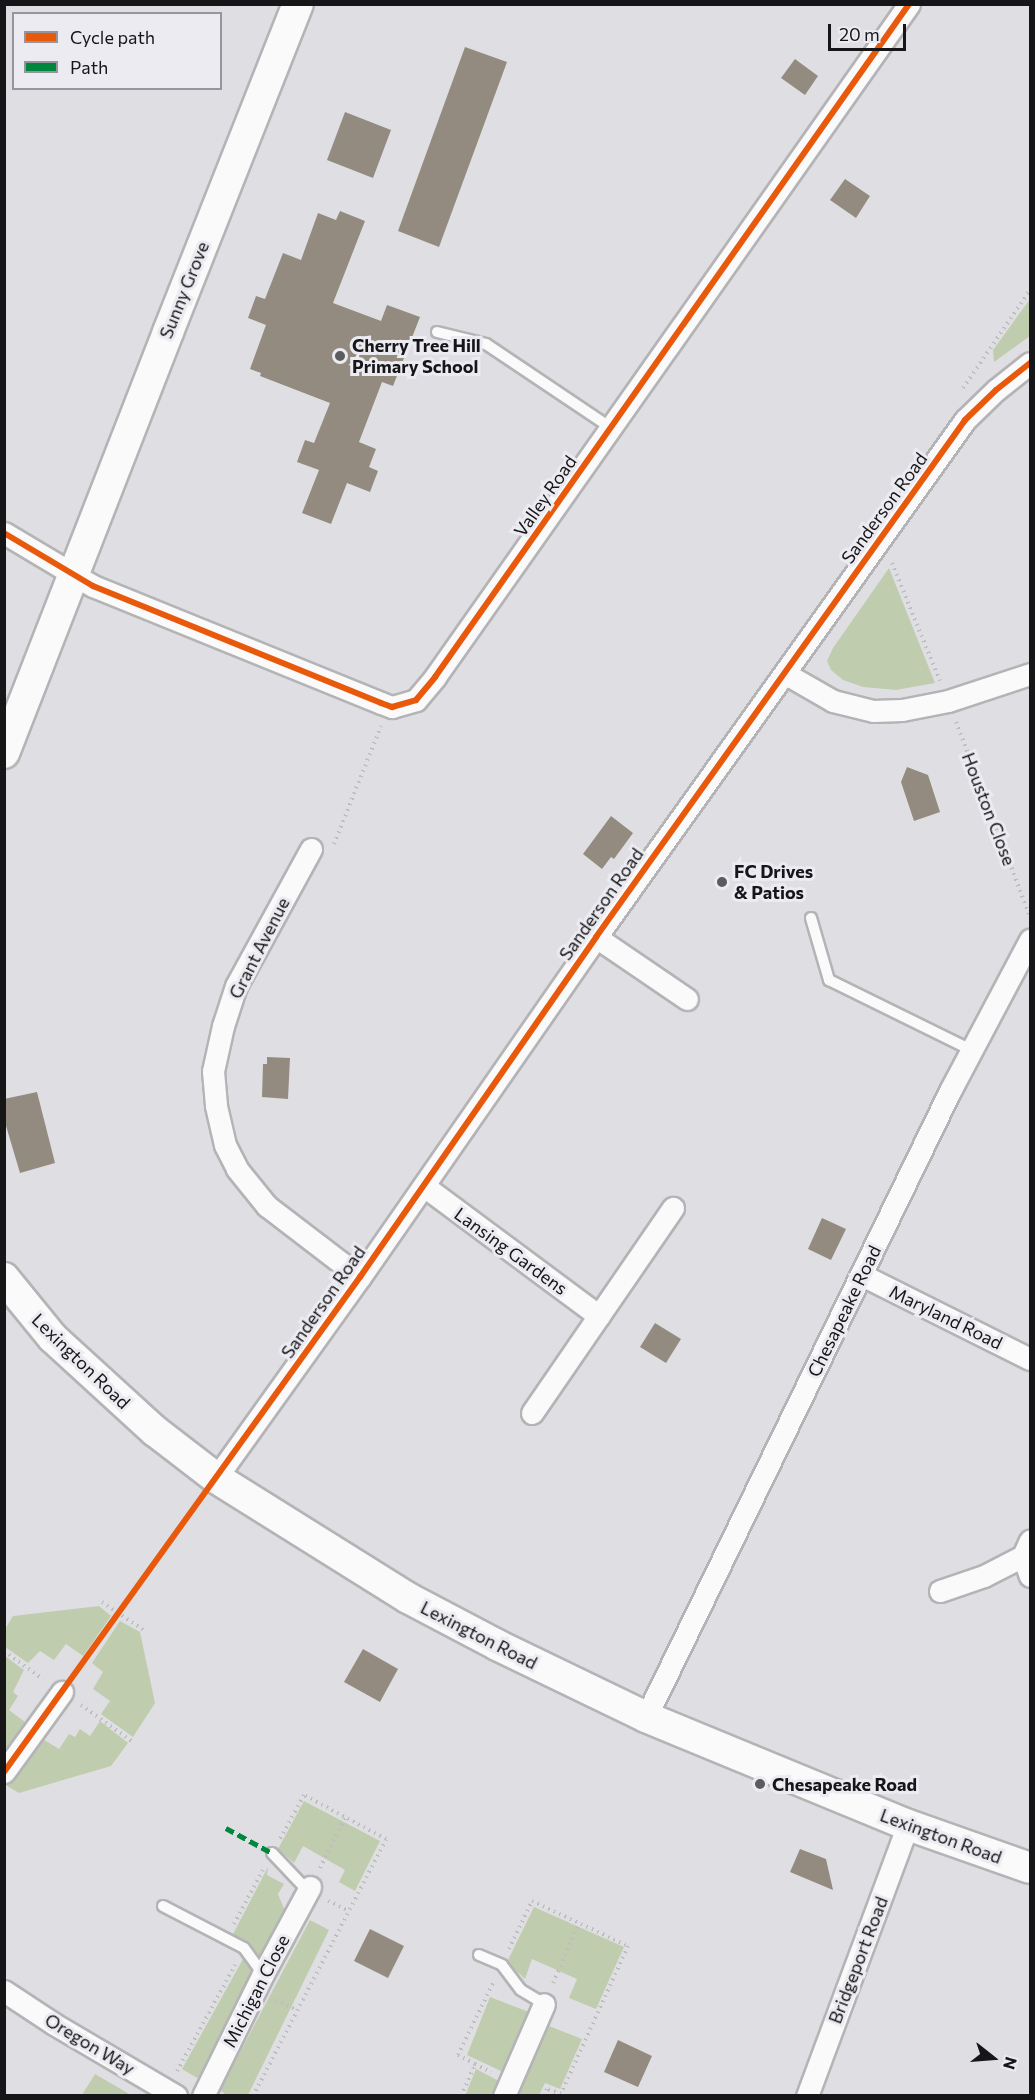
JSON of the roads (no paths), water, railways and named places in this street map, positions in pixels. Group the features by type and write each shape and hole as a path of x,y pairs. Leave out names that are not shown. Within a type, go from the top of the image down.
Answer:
{"street":[{"name":"Sunny Grove","path":"73,576 298,4"},
{"name":"Valley Road","path":"4,532 73,576 381,703 392,707 416,700 426,690 909,4"},
{"name":"Sanderson Road","path":"216,1478 360,1277 596,937 786,674 965,420 996,390 1030,363"},
{"path":"6,744 73,576"},
{"path":"786,674 833,701 860,709 902,710 948,701 1030,674"},
{"name":"Grant Avenue","path":"311,849 236,986 223,1026 213,1071 216,1106 225,1145 237,1169 267,1206 360,1277"},
{"path":"596,937 687,999"},
{"name":"Chesapeake Road","path":"646,1717 971,1050 1030,940"},
{"name":"Lansing Gardens","path":"423,1186 599,1316"},
{"path":"532,1413 673,1208"},
{"name":"Maryland Road","path":"862,1275 1030,1359"},
{"name":"Lexington Road","path":"4,1278 52,1338 155,1431 216,1478 408,1598 497,1645 646,1717 908,1825 1030,1868"},
{"path":"940,1591 984,1576 1027,1548 1030,1576"},
{"path":"4,1772 62,1692"},
{"name":"Bridgeport Road","path":"807,2096 908,1825"},
{"name":"Michigan Close","path":"203,2096 263,1974 309,1889"},
{"name":"Oregon Way","path":"4,1991 54,2024 171,2093"},
{"path":"504,2096 544,2004"}],"lane":[{"path":"438,332 486,344 611,428"},
{"path":"811,918 830,980 971,1050"},
{"path":"272,1853 309,1889"},
{"path":"163,1906 244,1948 263,1974"},
{"path":"478,1954 502,1965 521,1990 544,2004"}],"place":[{"name":"Cherry Tree Hill Primary School","path":"340,356"},
{"name":"FC Drives & Patios","path":"722,882"},
{"name":"Chesapeake Road","path":"760,1784"}]}
